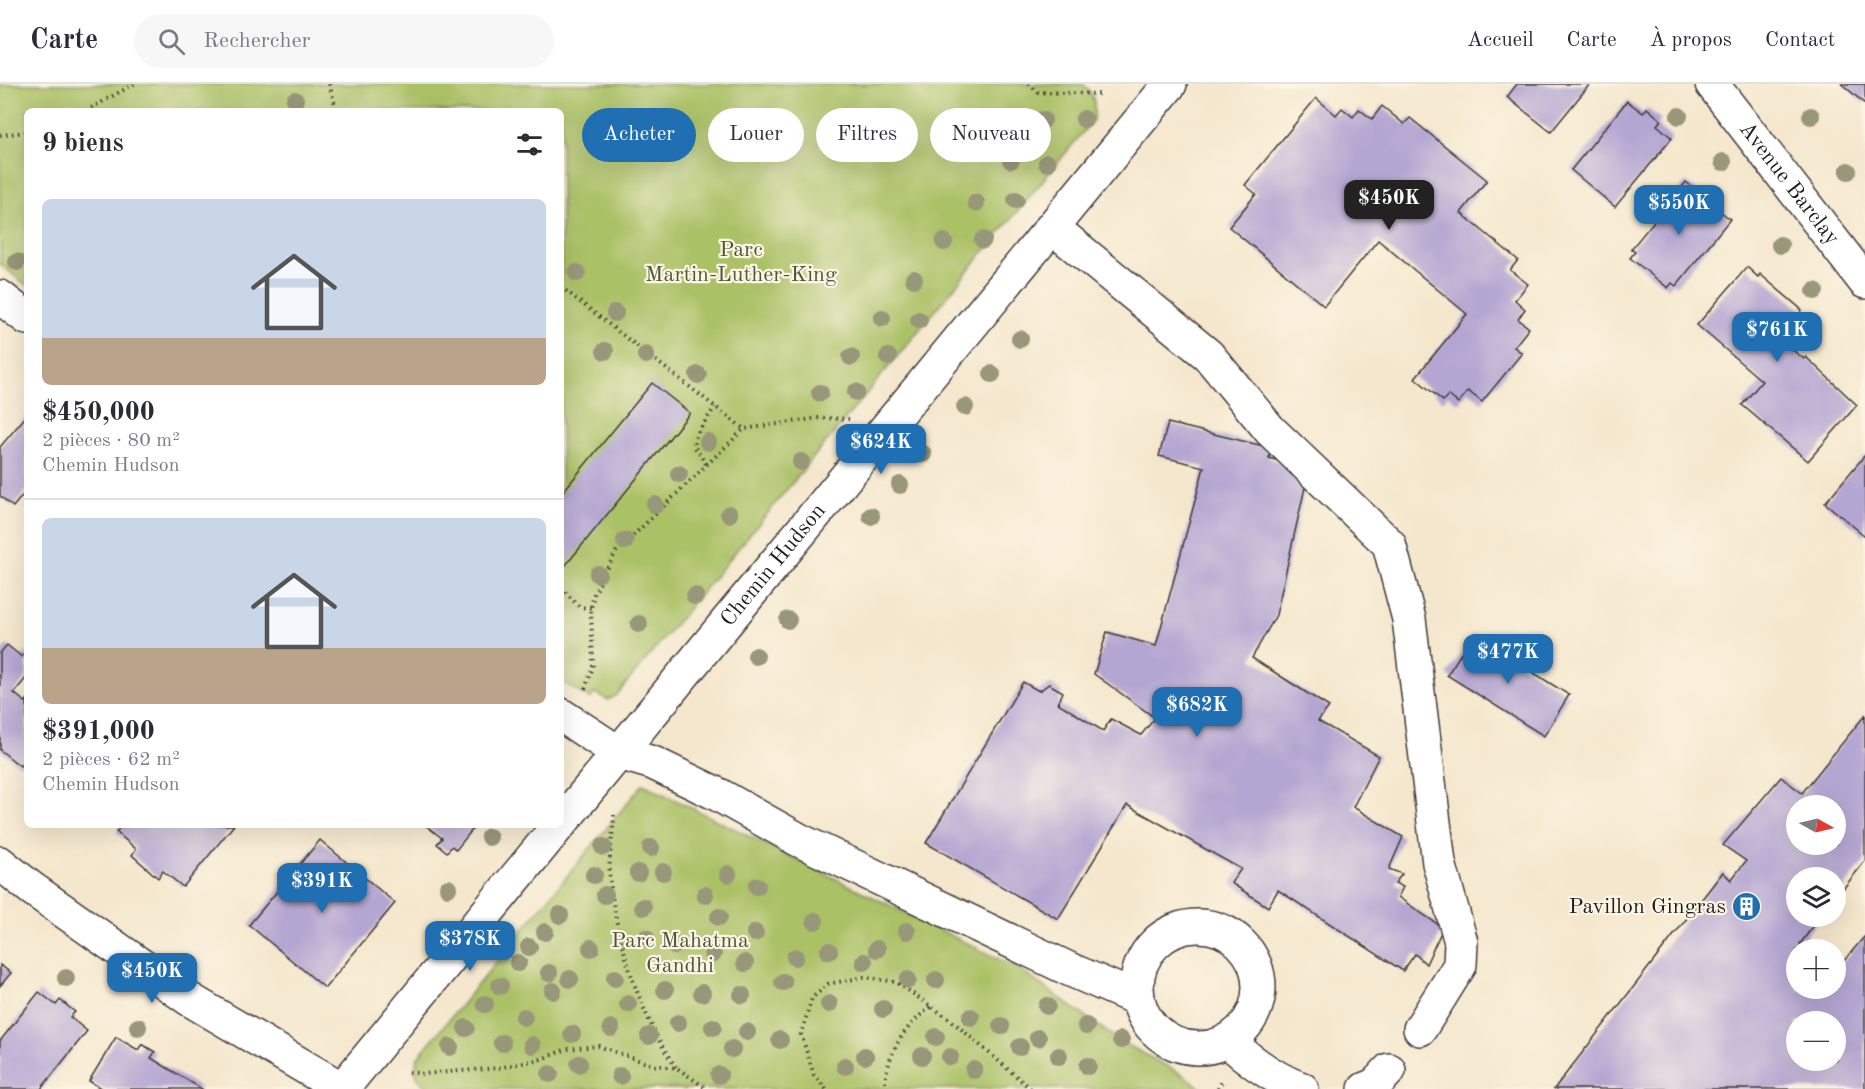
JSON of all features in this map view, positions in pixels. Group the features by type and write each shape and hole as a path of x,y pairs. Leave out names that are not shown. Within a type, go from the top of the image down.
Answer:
{"street":[{"name":"Avenue Barclay","path":"1712,84 1865,282"},
{"name":"Chemin Hudson","path":"564,819 1053,228 1159,88"},
{"path":"1053,228 1208,355 1270,430 1389,544 1409,619 1439,863 1461,942 1460,965 1420,1029"},
{"path":"0,297 24,316"},
{"path":"564,717 619,753 653,763 719,795 799,840 1071,970 1138,999"},
{"name":"Chemin Hudson","path":"342,1089 557,828"},
{"path":"0,863 31,888 189,999 342,1089"},
{"path":"1204,926 1222,930 1238,940 1251,955 1258,973 1260,993 1255,1012 1244,1028 1228,1041 1202,1048 1184,1047 1168,1040 1154,1029 1144,1016 1138,999 1140,971 1153,946 1167,934 1185,927 1204,926"},
{"path":"1228,1041 1250,1061 1287,1084 1302,1089"}],"path":[{"path":"91,108 134,84"},
{"path":"329,84 336,108"},
{"path":"1028,84 1038,92 1100,94"},
{"path":"0,135 24,132"},
{"path":"564,289 744,429"},
{"path":"706,464 694,446 696,435 716,407"},
{"path":"585,690 594,667 591,608 594,594 615,552 744,429 819,418 851,419"},
{"path":"564,591 580,607 591,608"},
{"path":"615,809 610,876 614,915 646,1015 661,1047 676,1068 707,1089"},
{"path":"826,1089 814,1075 801,1034 812,998 828,984 864,978 896,982 932,1006 1031,1089"},
{"path":"884,1089 897,1043 911,1022 932,1006"},
{"path":"409,1072 423,1074 498,1068 541,1059 567,1049 598,1046 652,1065 676,1068"},
{"path":"1218,1089 1223,1080"}],"green space":[{"name":"Parc Martin-Luther-King","path":"0,84 1083,84 1094,100 1093,120 616,696 608,700 595,693 590,699 564,683 564,108 24,108 24,284 0,264"},
{"name":"Parc Mahatma Gandhi","path":"643,784 1017,968 1120,1041 1183,1075 1202,1089 429,1089 416,1075 415,1067 418,1057"}],"building":[{"path":"1517,84 1590,84 1551,132 1507,97"},
{"path":"1842,84 1865,84 1865,104"},
{"path":"1316,98 1336,115 1342,108 1353,117 1359,109 1372,119 1382,106 1404,124 1410,118 1487,180 1461,213 1518,260 1510,270 1528,284 1515,300 1525,309 1518,319 1529,328 1514,347 1522,353 1482,402 1468,391 1458,403 1448,395 1443,401 1415,378 1467,314 1378,240 1324,306 1229,227 1256,194 1245,185"},
{"path":"1627,101 1643,113 1647,108 1661,120 1657,125 1672,138 1615,207 1571,170"},
{"path":"1686,182 1701,194 1705,190 1719,201 1715,207 1730,219 1676,286 1672,283 1668,288 1630,258 1635,252 1631,249"},
{"path":"1747,267 1758,277 1760,274 1802,310 1800,313 1812,323 1790,348 1804,359 1806,357 1857,405 1808,461 1742,405 1762,381 1697,325"},
{"path":"652,383 690,413 564,567 564,490"},
{"path":"24,419 24,494 13,507 0,496 0,447"},
{"path":"1168,423 1272,448 1269,458 1309,470 1276,615 1252,658 1329,707 1318,721 1379,756 1353,807 1403,837 1389,869 1402,874 1395,883 1403,887 1398,897 1443,928 1426,964 1415,954 1403,971 1278,890 1268,907 1231,883 1241,869 1127,805 1058,919 926,843 1023,682 1039,691 1049,684 1063,692 1058,703 1103,731 1111,719 1141,735 1155,718 1094,674 1107,632 1156,646 1204,467 1159,456"},
{"path":"1865,455 1865,536 1825,503"},
{"path":"1473,635 1569,695 1544,736 1447,675"},
{"path":"7,645 22,657 24,655 24,681 14,693 24,701 24,761 20,766 0,750 0,653"},
{"name":"Pavillon Gingras","path":"1865,715 1865,861 1846,885 1846,867 1786,867 1786,927 1813,927 1804,939 1786,939 1786,999 1846,999 1846,958 1865,936 1865,1089 1554,1089 1723,872 1731,880 1746,861 1723,845 1781,777 1802,793"},
{"path":"119,828 232,828 183,887 163,871 158,878 132,855 136,849 116,832"},
{"path":"429,828 474,828 456,850 452,846 447,852 437,844 442,838"},
{"path":"320,840 395,903 325,988 249,925"},
{"path":"0,965 11,973 0,986"},
{"path":"39,992 56,1005 60,1000 75,1012 70,1017 87,1031 41,1089 0,1089 0,1041"},
{"path":"116,1037 138,1050 142,1044 155,1052 151,1058 202,1089 102,1089 89,1081"}],"place":[{"name":"Pavillon Gingras","path":"1747,907"}]}
